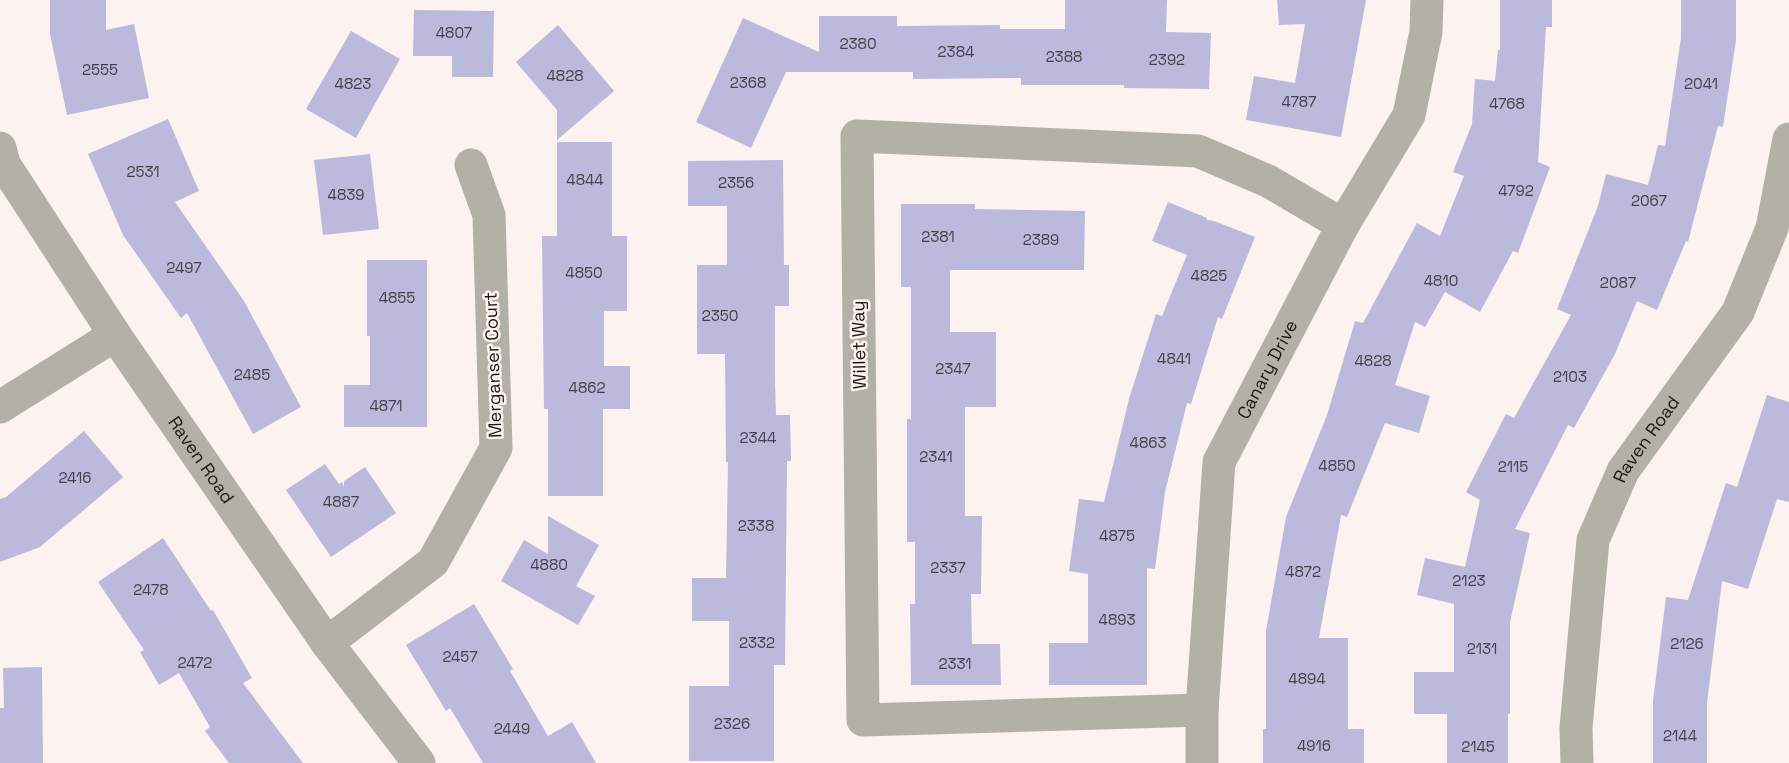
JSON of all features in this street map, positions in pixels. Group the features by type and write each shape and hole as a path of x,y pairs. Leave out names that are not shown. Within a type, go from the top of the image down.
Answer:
{"street":[{"name":"Canary Drive","path":"1202,763 1202,710 1219,462 1343,225 1409,114 1426,32 1427,0"},
{"name":"Willet Way","path":"1202,710 863,720 857,136 1198,151 1268,181 1343,225"},
{"name":"Raven Road","path":"1577,763 1576,728 1593,540 1623,471 1738,312 1772,228 1789,139"},
{"name":"Raven Road","path":"0,148 4,164 115,335 327,643 419,763"},
{"name":"Merganser Court","path":"327,643 433,562 496,448 489,215 471,165"},
{"path":"0,407 115,335"}],"building":[{"path":"50,0 106,0 106,30 134,24 149,98 67,115 50,34"},
{"path":"1065,0 1167,0 1166,32 1211,33 1209,89 1124,88 1124,85 1021,85 1021,78 913,79 913,72 786,72 751,148 696,122 743,18 819,52 819,16 897,16 897,26 1000,25 1000,29 1065,29"},
{"path":"1277,0 1366,0 1341,137 1246,120 1254,76 1295,83 1305,24 1279,25"},
{"path":"1500,0 1552,0 1552,27 1546,27 1538,162 1550,167 1518,253 1513,251 1480,312 1445,292 1425,327 1415,322 1395,385 1430,396 1419,433 1385,423 1347,517 1341,515 1319,638 1348,638 1348,729 1364,729 1364,763 1263,763 1263,729 1266,729 1266,631 1286,517 1327,415 1355,321 1363,323 1417,223 1440,236 1464,176 1453,172 1472,124 1475,79 1495,81 1498,50 1500,50"},
{"path":"1681,0 1736,0 1736,40 1723,127 1718,126 1688,242 1686,241 1657,310 1637,301 1615,354 1574,428 1568,425 1515,529 1530,533 1510,622 1508,763 1447,763 1447,714 1414,714 1414,672 1454,672 1454,604 1417,595 1425,558 1465,567 1480,500 1466,492 1506,414 1514,418 1571,315 1557,309 1598,206 1606,174 1648,185 1658,145 1665,146 1681,38"},
{"path":"414,10 494,11 493,77 452,77 452,56 413,56"},
{"path":"558,25 614,91 557,140 557,110 516,62"},
{"path":"351,31 400,59 356,138 306,109"},
{"path":"168,119 199,191 175,202 244,301 301,407 253,434 187,313 181,318 123,235 88,154"},
{"path":"557,142 612,142 612,236 627,236 627,311 604,311 604,366 630,366 630,409 603,409 603,496 548,496 548,409 544,409 542,236 557,236"},
{"path":"370,154 379,229 323,235 314,160"},
{"path":"783,160 784,265 789,265 789,306 775,306 775,382 776,415 790,415 791,461 787,461 785,665 774,665 774,761 689,761 689,686 729,686 729,621 692,621 692,578 726,578 728,462 726,462 725,354 697,354 697,265 727,265 727,206 688,206 688,161"},
{"path":"1168,202 1207,218 1207,220 1255,237 1222,319 1218,317 1191,404 1187,403 1165,492 1155,569 1147,568 1147,685 1049,685 1049,643 1088,643 1088,574 1069,571 1079,499 1104,502 1129,399 1156,314 1162,316 1187,255 1152,241"},
{"path":"901,204 975,204 975,209 1085,211 1084,270 950,270 950,332 996,332 996,407 965,407 965,516 982,516 981,594 971,594 972,644 1000,644 1001,685 911,685 910,604 915,604 915,542 907,542 907,419 911,419 911,287 901,287"},
{"path":"367,260 427,260 427,427 344,427 344,385 370,385 370,336 367,336"},
{"path":"1767,395 1789,402 1789,502 1777,499 1748,589 1722,581 1707,703 1707,763 1653,763 1653,701 1666,597 1688,600 1726,483 1737,487"},
{"path":"84,431 123,477 40,547 0,562 0,499 6,497"},
{"path":"325,464 339,484 342,482 344,487 344,481 365,467 396,513 331,557 286,490"},
{"path":"548,516 599,545 576,586 595,596 578,625 501,581 524,540 548,554"},
{"path":"163,538 211,611 213,610 252,678 243,683 303,763 229,763 205,731 210,727 179,673 159,685 140,652 144,650 98,582"},
{"path":"474,604 513,669 510,671 548,736 572,722 596,763 483,763 450,708 446,711 406,645"},
{"path":"42,667 43,763 0,763 0,708 4,708 3,668"}]}
